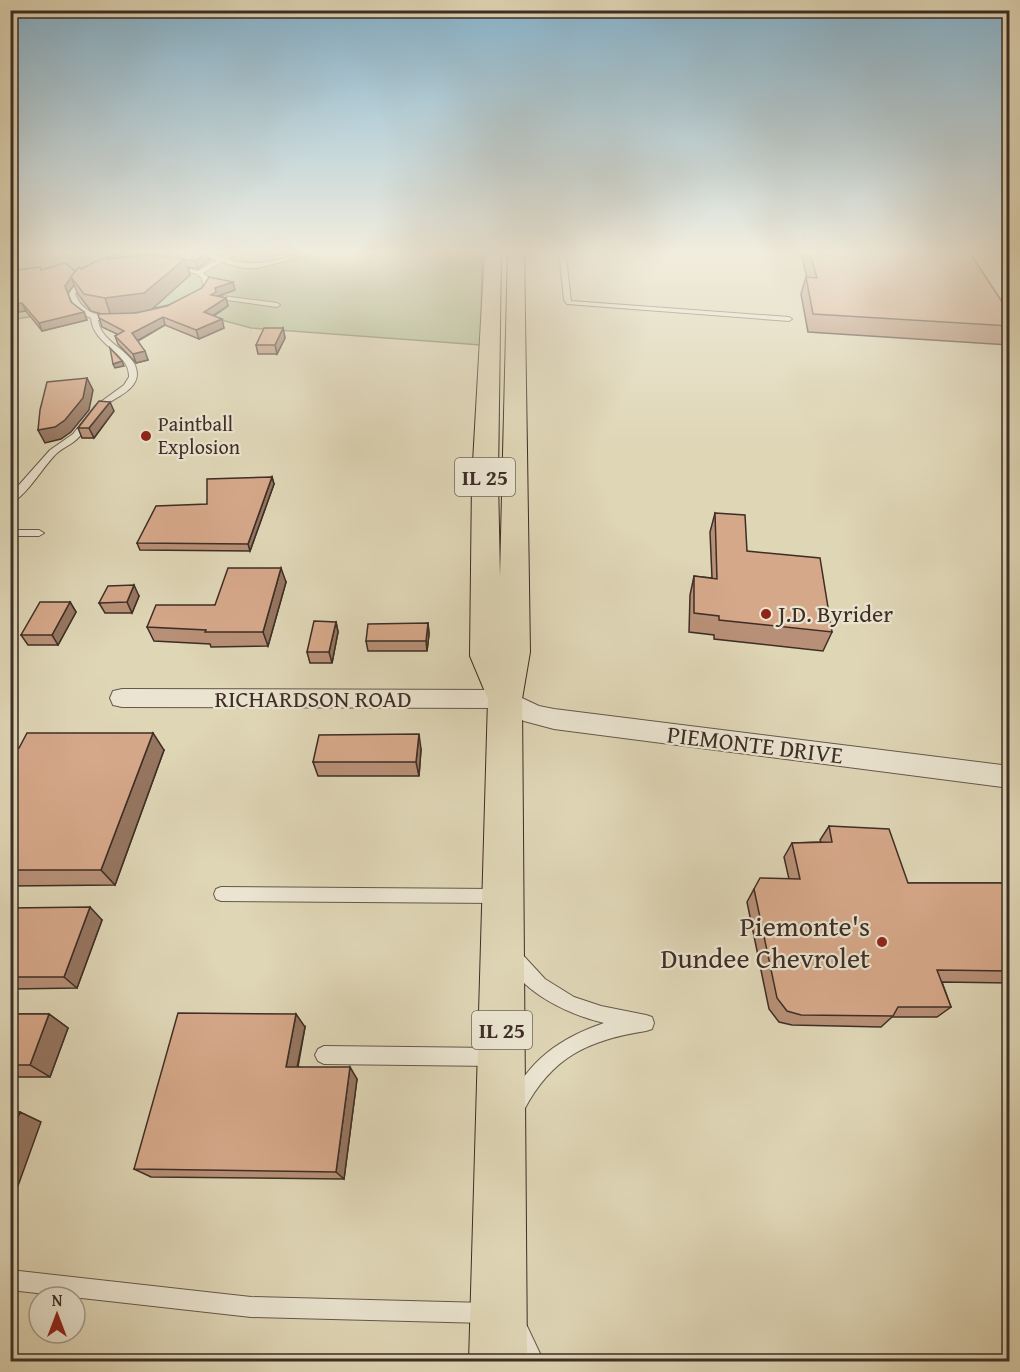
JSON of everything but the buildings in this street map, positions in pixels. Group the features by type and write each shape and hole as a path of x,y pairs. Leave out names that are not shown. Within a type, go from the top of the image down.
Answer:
{"main road":[{"name":"IL 25","path":"495,314 501,461 514,652 505,699 498,1362"},
{"name":"IL 25","path":"505,699 486,656 511,314"}],"street":[{"name":"RICHARDSON ROAD","path":"122,698 505,699"},
{"name":"PIEMONTE DRIVE","path":"505,699 533,714 554,719 1010,777"}],"lane":[{"path":"90,314 94,317 117,318"},
{"path":"721,314 789,319"},
{"path":"10,501 50,454 74,438 98,408 123,390 131,380 133,373 130,363 105,342 94,323 94,317"},
{"path":"10,533 39,533"},
{"path":"221,894 504,896"},
{"path":"501,1154 524,1091 544,1064 558,1051 590,1034 646,1023 597,1015 546,992 522,969 503,940"},
{"path":"324,1055 502,1057"},
{"path":"10,1280 252,1307 499,1296 510,1310 534,1362"}],"green space":[{"path":"11,314 44,314 11,320"},
{"path":"87,314 148,314 102,319"},
{"path":"200,314 481,314 481,345 251,328"}],"place":[{"name":"Paintball Explosion","path":"146,436"},
{"name":"J.D. Byrider","path":"766,614"},
{"name":"Piemonte's Dundee Chevrolet","path":"882,942"}]}
